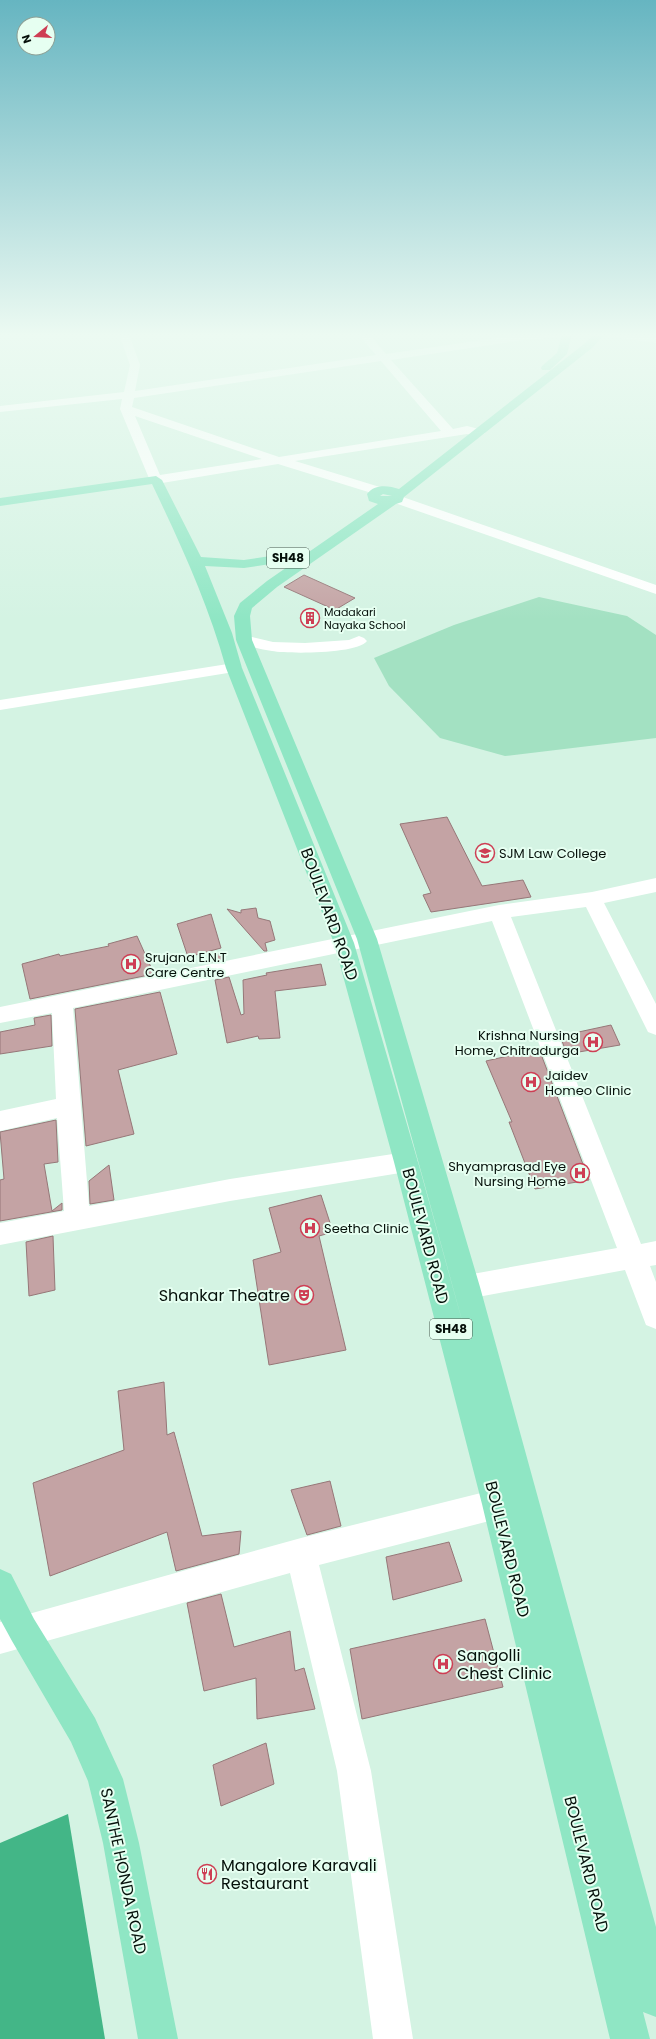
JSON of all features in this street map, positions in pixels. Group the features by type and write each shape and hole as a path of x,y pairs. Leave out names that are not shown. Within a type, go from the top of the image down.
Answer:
{"main road":[{"name":"SH48","path":"233,624 242,616 245,606 257,596 390,492 476,429"},
{"name":"SH48","path":"233,624 251,585 290,557 390,492 477,429"},
{"path":"0,502 156,480 196,561 233,624"},
{"path":"196,561 238,564 290,557"},
{"name":"BOULEVARD ROAD","path":"233,624 234,668 355,941 406,1162 497,1504 630,2039"},
{"name":"BOULEVARD ROAD","path":"233,624 355,941 467,1287 656,1998"},
{"name":"SANTHE HONDA ROAD","path":"0,1584 11,1634 83,1730 105,1779 121,1843 158,2039"}],"street":[{"path":"135,429 156,480 450,433 473,432"},
{"path":"186,429 277,460 390,492 654,588"},
{"path":"447,429 450,433"},
{"path":"233,624 273,647 305,648 352,644 359,641"},
{"path":"0,704 234,668"},
{"path":"0,1015 499,912 592,899 656,885"},
{"path":"592,899 656,1026"},
{"path":"499,912 644,1256 656,1316"},
{"path":"62,1002 68,1106 78,1219"},
{"path":"0,1121 68,1106"},
{"path":"0,1234 230,1190 406,1162"},
{"path":"467,1287 644,1256"},
{"path":"11,1634 301,1554 497,1504"},
{"path":"301,1554 354,1771 393,2039"}],"shaded area":[{"path":"539,597 627,616 656,635 656,738 505,756 440,738 389,686 374,658 454,625"},
{"path":"68,1814 105,2039 0,2039 0,1843"}],"building":[{"path":"304,575 355,598 335,610 284,587"},
{"path":"447,817 482,886 523,880 531,897 431,912 423,895 431,893 400,824"},
{"path":"256,908 258,918 270,921 275,940 265,943 267,951 264,951 227,909 241,913 241,910"},
{"path":"211,914 221,948 188,957 177,924"},
{"path":"137,936 154,974 30,999 22,964 59,954 60,956 109,946 108,944"},
{"path":"222,953 224,960 211,962 210,956"},
{"path":"321,964 326,985 275,991 280,1038 259,1039 258,1036 227,1043 215,980 229,977 241,1015 244,1014 243,980 267,975 266,973"},
{"path":"160,992 177,1054 118,1070 134,1134 86,1146 75,1009"},
{"path":"51,1015 52,1046 0,1054 0,1032 35,1025 34,1018"},
{"path":"611,1025 620,1045 567,1054 560,1036"},
{"path":"539,1049 589,1180 535,1189 509,1122 512,1122 486,1061"},
{"path":"56,1120 58,1162 44,1164 52,1211 62,1203 62,1210 0,1221 0,1180 4,1179 0,1132"},
{"path":"109,1165 114,1200 90,1204 89,1181"},
{"path":"321,1195 333,1232 319,1236 346,1350 269,1365 253,1260 281,1252 269,1208"},
{"path":"53,1236 55,1290 29,1296 26,1242"},
{"path":"164,1382 167,1435 174,1432 202,1536 241,1531 239,1554 176,1571 167,1532 50,1576 33,1483 124,1450 118,1391"},
{"path":"330,1481 341,1526 307,1535 291,1490"},
{"path":"449,1542 462,1581 393,1600 386,1557"},
{"path":"221,1594 234,1647 290,1631 295,1671 304,1668 315,1709 257,1719 256,1678 204,1691 187,1603"},
{"path":"485,1619 503,1687 362,1719 350,1649"},
{"path":"266,1743 274,1784 221,1806 213,1765"}],"place":[{"name":"Madakari Nayaka School","path":"310,618"},
{"name":"SJM Law College","path":"485,853"},
{"name":"Srujana E.N.T Care Centre","path":"131,964"},
{"name":"Krishna Nursing Home, Chitradurga","path":"593,1042"},
{"name":"Jaidev Homeo Clinic","path":"531,1082"},
{"name":"Shyamprasad Eye Nursing Home","path":"580,1173"},
{"name":"Seetha Clinic","path":"310,1228"},
{"name":"Shankar Theatre","path":"304,1295"},
{"name":"Sangolli Chest Clinic","path":"443,1664"},
{"name":"Mangalore Karavali Restaurant","path":"207,1874"}]}
